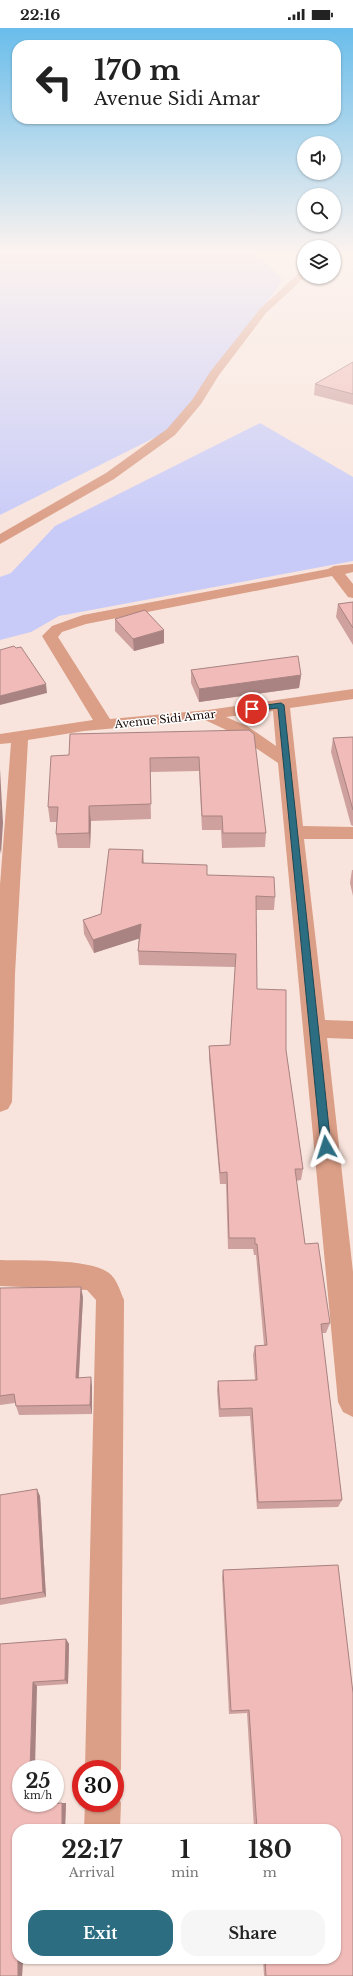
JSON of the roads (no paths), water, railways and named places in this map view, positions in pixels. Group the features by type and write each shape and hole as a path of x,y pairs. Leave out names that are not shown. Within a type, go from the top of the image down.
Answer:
{"street":[{"path":"0,540 110,476 171,432 198,402 214,374 236,345"},
{"path":"105,725 50,636 57,629 83,620 334,570 353,568"},
{"path":"334,570 353,594"},
{"name":"Avenue Sidi Amar","path":"0,739 105,725 208,715 353,694"},
{"path":"281,705 314,1028 344,1236 353,1402"},
{"path":"208,715 241,730 287,761"},
{"path":"0,1102 4,974 20,736"},
{"path":"294,832 353,833"},
{"path":"314,1028 353,1030"},
{"path":"0,1273 88,1277 96,1279 103,1284 110,1300 103,1760"},
{"path":"102,1824 103,1812"}]}
